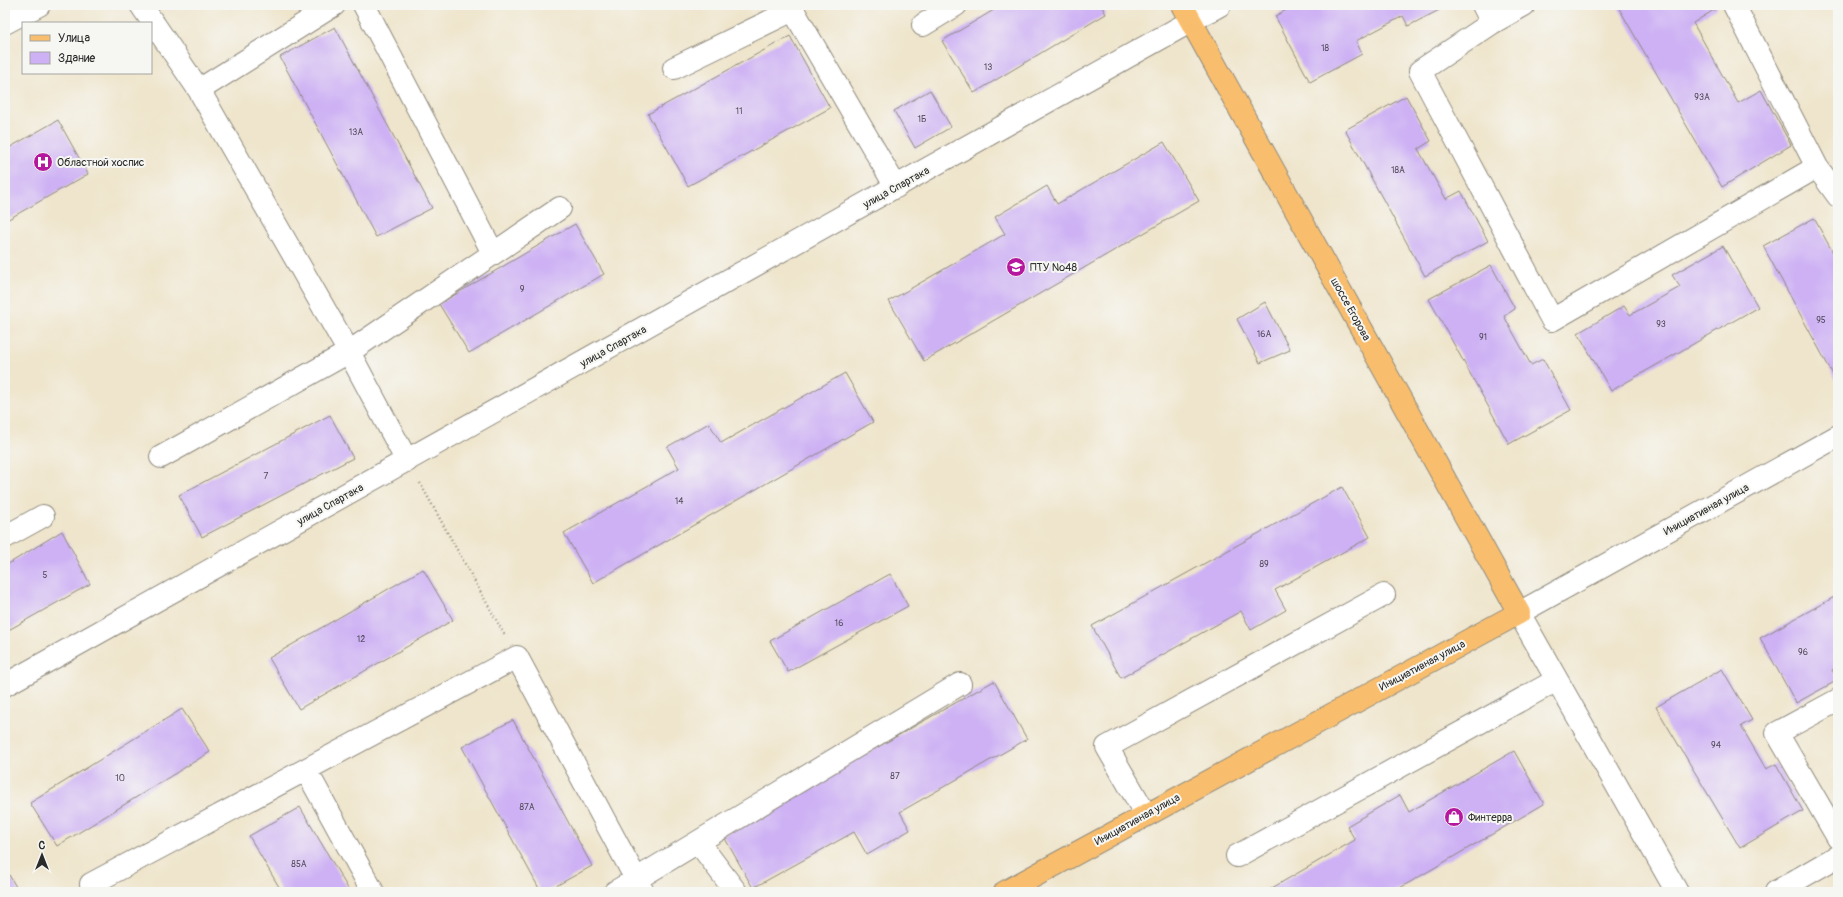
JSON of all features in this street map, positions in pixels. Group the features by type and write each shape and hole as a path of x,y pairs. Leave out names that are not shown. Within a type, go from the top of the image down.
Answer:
{"main road":[{"name":"шоссе Егорова","path":"1187,13 1519,613"},
{"name":"Инициативная улица","path":"1005,892 1519,613"}],"street":[{"path":"5,23 39,5"},
{"path":"141,5 199,90 349,352 407,461"},
{"path":"199,90 334,5"},
{"path":"364,5 493,253"},
{"path":"923,24 956,5"},
{"name":"улица Спартака","path":"5,685 896,187 1187,13 1220,5"},
{"path":"1524,5 1487,14 1420,71 1552,320 1816,167"},
{"path":"1734,5 1816,167 1838,196"},
{"path":"674,68 793,10 896,187"},
{"path":"161,457 349,352 560,208"},
{"name":"Инициативная улица","path":"1519,613 1838,436"},
{"path":"5,537 43,516"},
{"path":"1146,815 1107,747 1384,594"},
{"path":"1519,613 1678,892"},
{"path":"96,892 91,884 517,657 640,886"},
{"path":"1237,856 1557,680"},
{"path":"615,892 640,886 699,843 960,684"},
{"path":"1838,700 1777,733 1838,838"},
{"path":"306,770 373,892"},
{"path":"699,843 736,892"},
{"path":"1776,892 1838,856"}],"path":[{"path":"407,461 517,657"}],"building":[{"path":"1002,5 1101,5 1106,14 974,93 942,41"},
{"path":"1296,5 1449,5 1408,26 1403,16 1356,41 1362,54 1310,82 1275,16"},
{"path":"1617,5 1716,5 1717,8 1693,23 1738,103 1761,90 1791,145 1722,187"},
{"path":"335,27 432,208 376,237 280,57"},
{"path":"790,36 830,108 688,186 648,114"},
{"path":"930,90 951,127 915,148 894,111"},
{"path":"1406,96 1431,141 1418,149 1446,199 1461,191 1488,241 1425,276 1345,130"},
{"name":"Областной хоспис","path":"58,120 88,174 5,221 5,150"},
{"name":"ПТУ №48","path":"1164,142 1199,201 924,361 889,301 1005,234 995,217 1047,186 1057,204"},
{"path":"1814,218 1838,262 1838,379 1836,380 1763,246"},
{"path":"575,224 604,274 469,353 439,304"},
{"path":"1723,246 1758,307 1611,391 1578,333 1624,306 1630,315 1680,287 1672,275"},
{"path":"1491,265 1515,309 1504,316 1531,365 1543,359 1571,410 1509,444 1429,299"},
{"path":"1265,302 1290,350 1260,363 1237,319"},
{"path":"845,373 873,422 593,583 564,533 679,468 667,447 709,423 721,443"},
{"path":"330,415 353,458 202,537 179,495"},
{"path":"1342,487 1370,537 1275,590 1286,610 1251,630 1241,611 1121,678 1092,626"},
{"path":"62,531 90,584 5,632 5,566"},
{"path":"423,569 453,620 299,709 269,658"},
{"path":"890,574 908,606 788,672 770,641"},
{"path":"1838,595 1838,666 1832,670 1838,680 1796,703 1760,638"},
{"path":"1722,669 1752,720 1741,726 1766,769 1776,764 1803,811 1740,848 1656,707"},
{"path":"994,681 1027,739 900,812 910,830 867,855 854,832 753,888 723,835"},
{"path":"182,709 210,752 57,846 30,803"},
{"path":"513,720 592,866 545,892 541,892 462,747"},
{"path":"1514,751 1544,804 1393,892 1265,892 1355,840 1347,826 1400,795 1409,812"},
{"path":"300,807 350,892 282,892 249,836"},
{"path":"5,868 19,892 5,892"}],"place":[{"name":"Областной хоспис","path":"43,162"},
{"name":"ПТУ №48","path":"1016,267"},
{"name":"Финтерра","path":"1454,817"}]}
